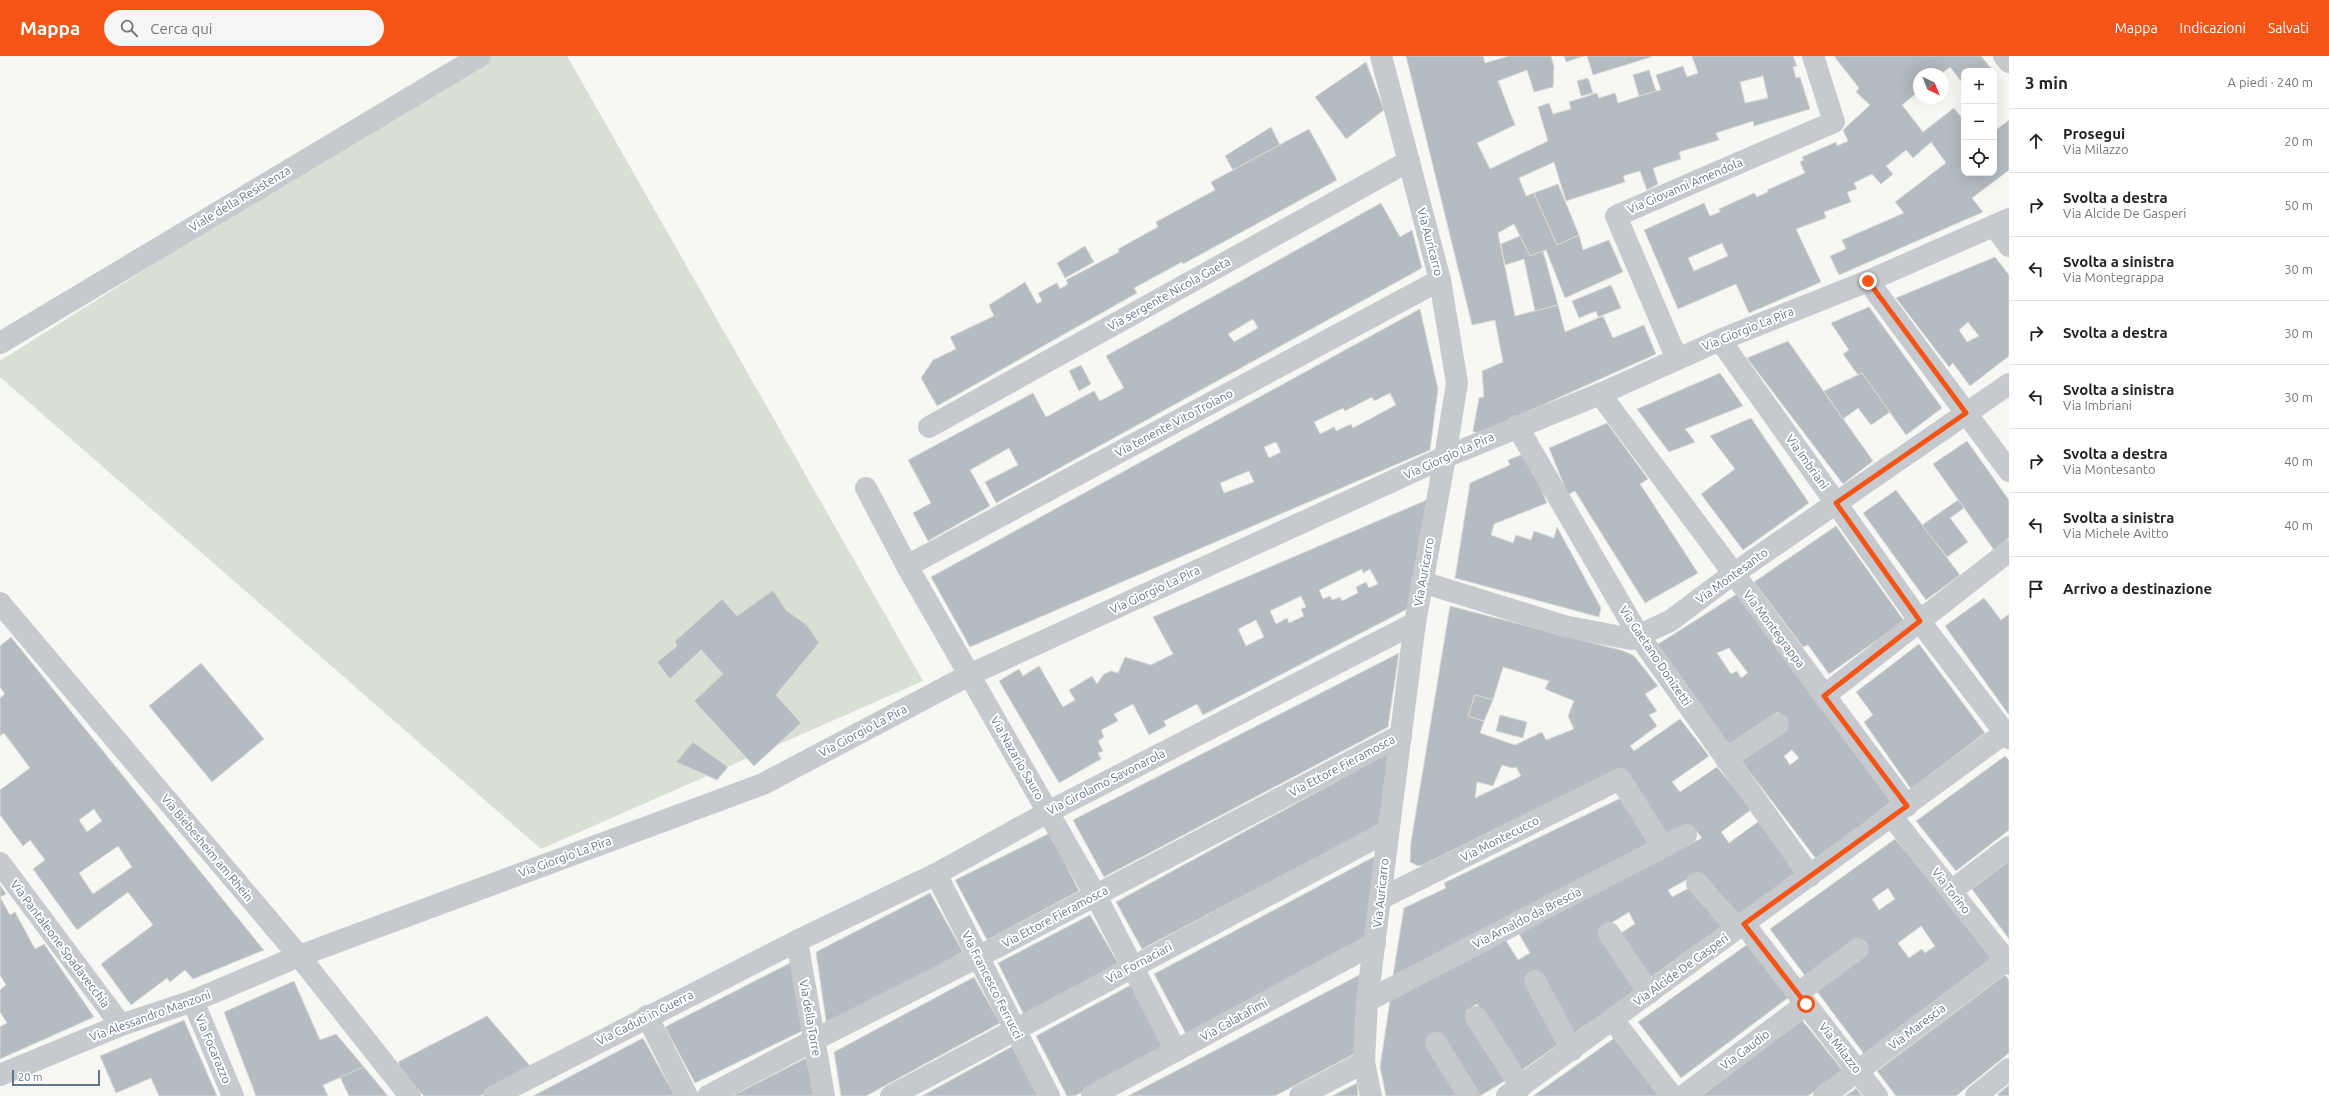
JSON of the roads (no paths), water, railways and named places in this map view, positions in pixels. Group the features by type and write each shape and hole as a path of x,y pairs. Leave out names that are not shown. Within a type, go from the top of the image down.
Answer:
{"street":[{"name":"Viale della Resistenza","path":"0,343 480,56"},
{"name":"Via Auricarro","path":"1371,1096 1364,1062 1367,1001 1376,943 1388,831 1415,623 1457,383 1440,280 1381,56"},
{"name":"Via Giovanni Amendola","path":"1677,359 1616,216 1834,122 1813,56"},
{"path":"2004,56 2009,62"},
{"name":"Via sergente Nicola Gaeta","path":"929,427 1409,161"},
{"name":"Via Giorgio La Pira","path":"299,956 762,784 969,675 1445,457 1517,426 1600,394 1720,340 1868,281 2001,222"},
{"path":"2001,222 2009,246"},
{"name":"Via tenente Vito Troiano","path":"907,566 1440,280"},
{"path":"1868,281 2009,471"},
{"name":"Via Imbriani","path":"1720,340 1920,621 2008,734"},
{"name":"Via Montesanto","path":"1422,582 1564,626 1631,640 1670,621 1733,574 2009,384"},
{"name":"Via Montegrappa","path":"1600,394 1824,696 1900,811"},
{"name":"Via Gaetano Donizetti","path":"1517,426 1639,636 1810,876"},
{"name":"Via Nazario Sauro","path":"866,488 907,566 1096,896 1176,1051"},
{"path":"1824,696 2009,551"},
{"name":"Via Biebesheim am Rhein","path":"0,603 299,956 410,1096"},
{"name":"Via Girolamo Savonarola","path":"796,941 936,874 1048,812 1415,623"},
{"path":"1726,759 1778,724"},
{"name":"Via Alcide De Gasperi","path":"1514,1092 1741,926 2008,734"},
{"name":"Via Ettore Fieramosca","path":"708,1096 814,1040 1096,896 1401,735"},
{"name":"Via Montecucco","path":"1380,899 1620,779 1663,847"},
{"name":"Via Torino","path":"1900,811 1951,891 2008,961"},
{"name":"Via Fornaciari","path":"891,1096 1132,966 1388,831"},
{"name":"Via Arnaldo da Brescia","path":"1367,1001 1686,835"},
{"path":"1951,891 2009,847"},
{"name":"Via Pantaleone Spadavecchia","path":"0,863 121,1025"},
{"name":"Via Francesco Ferrucci","path":"936,874 1049,1096"},
{"name":"Via Milazzo","path":"1697,883 1741,926 1802,999 1877,1096"},
{"path":"1609,933 1649,993"},
{"name":"Via Caduti in Guerra","path":"494,1096 647,1016 796,941"},
{"name":"Via della Torre","path":"796,941 824,1096"},
{"name":"Via Calatafimi","path":"1092,1096 1376,943"},
{"name":"Via Gaudio","path":"1683,1096 1802,999 1858,949"},
{"name":"Via Alessandro Manzoni","path":"0,1075 121,1025 193,1001 299,956"},
{"name":"Via Marescia","path":"1824,1096 2008,961"},
{"path":"1535,981 1572,1050"},
{"name":"Via Focarazzo","path":"193,1001 233,1096"},
{"path":"647,1016 687,1096"},
{"path":"1476,1017 1514,1092"},
{"path":"1613,1020 1672,1096"},
{"path":"1436,1043 1469,1096"},
{"path":"1300,1096 1364,1062"},
{"path":"1981,1094 2009,1069"}]}
